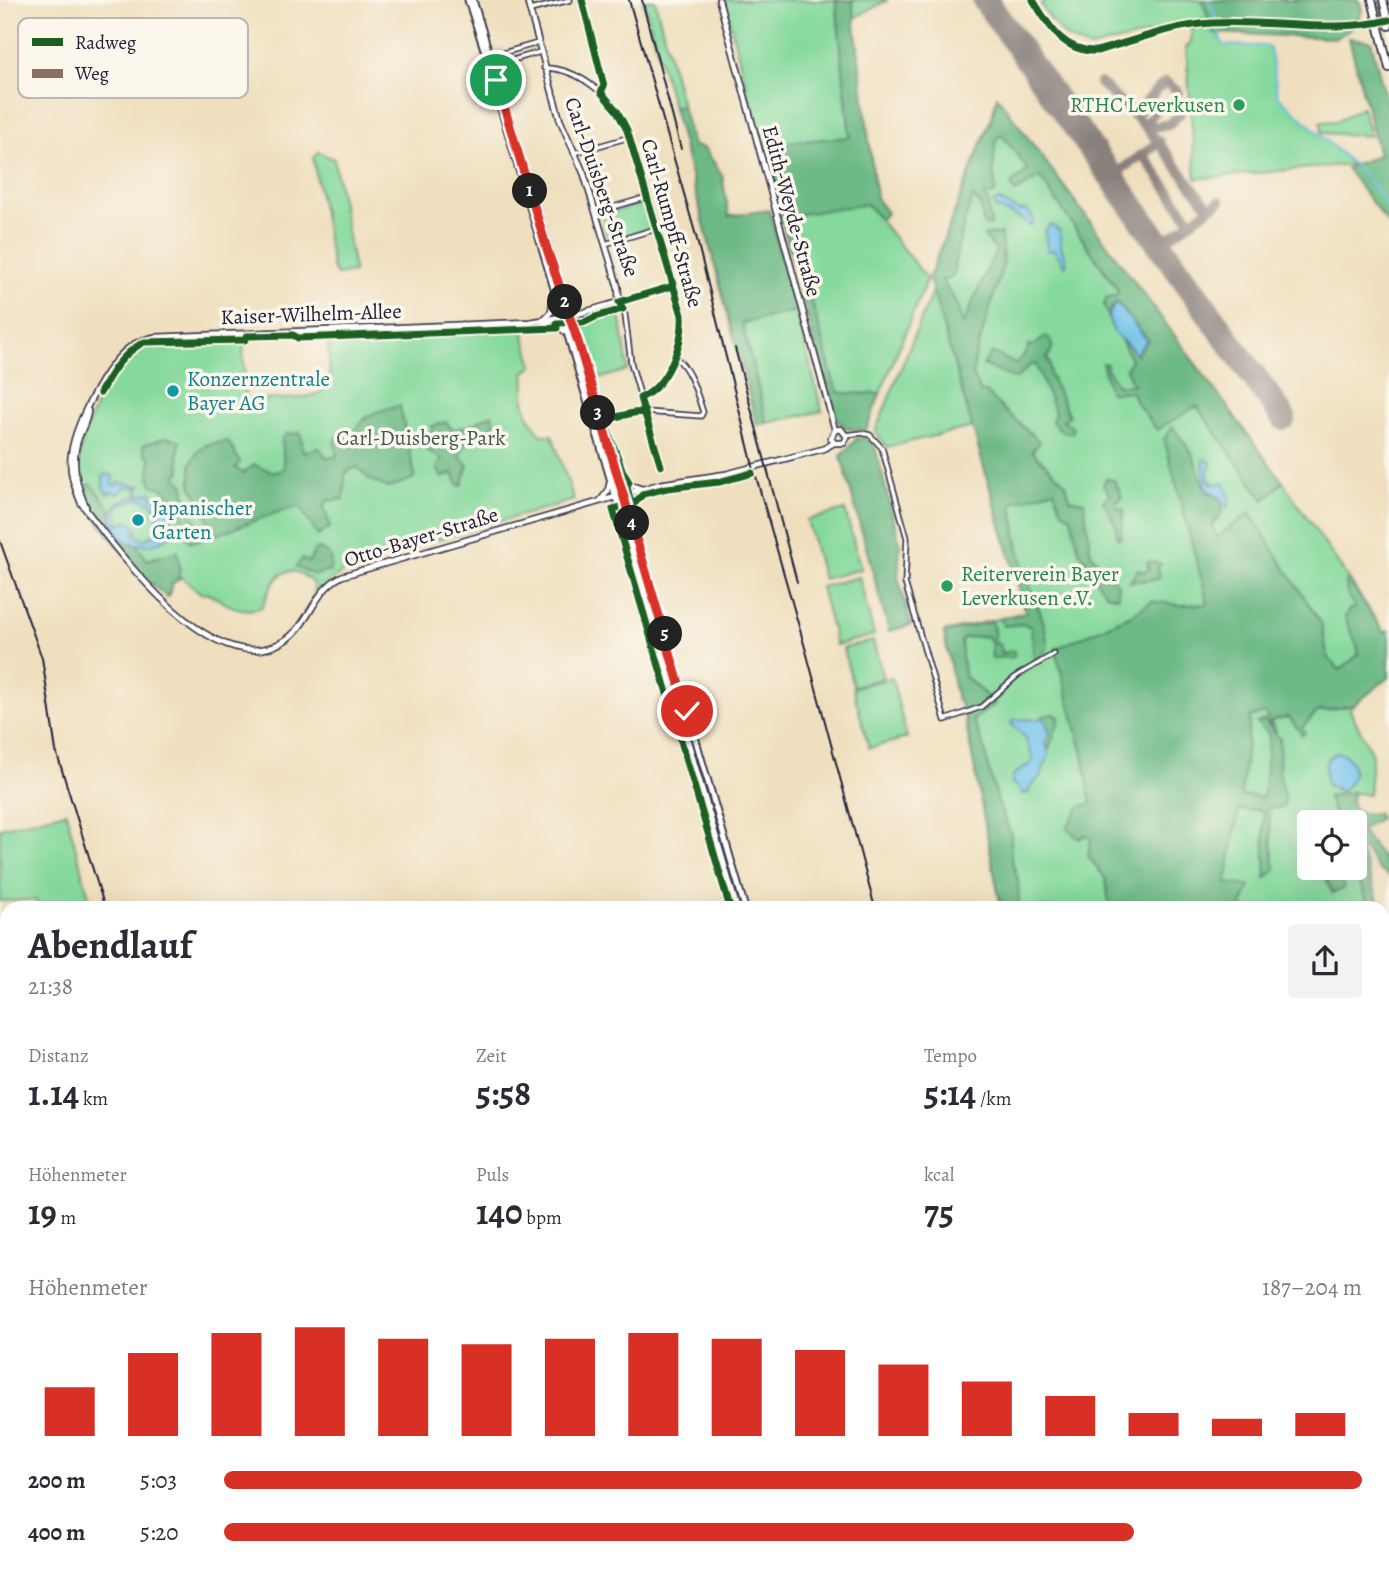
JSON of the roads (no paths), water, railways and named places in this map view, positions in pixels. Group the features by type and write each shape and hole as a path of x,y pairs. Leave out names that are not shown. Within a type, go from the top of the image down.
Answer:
{"highway":[{"path":"1372,0 1389,68"},
{"path":"1383,0 1389,26"}],"main road":[{"path":"470,0 566,317 598,413 617,497 735,901"},
{"path":"491,67 555,291 566,317 569,338 614,476 624,495 743,901"},
{"path":"681,719 689,717"}],"street":[{"name":"Carl-Duisberg-Straße","path":"527,0 560,120 583,174 618,287 619,302 625,315 631,363 645,412"},
{"path":"530,10 570,0"},
{"path":"582,0 604,86 601,92"},
{"name":"Edith-Weyde-Straße","path":"719,0 835,430"},
{"path":"1033,0 1058,36 1070,46 1087,51 1097,51 1183,27 1220,22 1342,28 1364,26"},
{"path":"488,57 538,43"},
{"path":"491,67 540,52"},
{"name":"Carl-Rumpff-Straße","path":"544,68 560,70 581,79 601,92 617,111 630,137 648,197 682,321 680,347 676,357 652,390 640,398"},
{"path":"574,153 630,137"},
{"path":"595,212 648,197"},
{"path":"605,244 657,228"},
{"path":"619,302 673,286"},
{"path":"541,321 551,312 555,291"},
{"name":"Kaiser-Wilhelm-Allee","path":"73,481 73,446 79,426 99,388 122,354 141,341 155,337 541,321 619,302"},
{"path":"541,321 558,325 569,338"},
{"path":"621,415 645,412 701,416 703,412 692,383 680,359 676,357"},
{"name":"Kaiser-Wilhelm-Allee","path":"89,407 75,458 77,482 89,514"},
{"path":"841,429 846,435 844,443 834,443 831,438 835,430 841,429"},
{"path":"846,435 870,435 882,448 907,538 905,583 945,720 981,707 1018,675 1054,654"},
{"name":"Otto-Bayer-Straße","path":"73,481 81,503 144,582 194,627 223,645 253,651 273,647 291,636 321,592 342,576 674,481 726,474 823,449 834,443"},
{"path":"600,502 614,476 643,490 634,500 629,514"}],"water":[{"path":"998,200 1019,211 1027,210 1033,223 1030,226 1018,217 995,207 994,202"},
{"path":"1052,225 1060,231 1061,246 1067,263 1065,266 1054,249 1048,252 1045,233 1048,226"},
{"path":"1116,302 1147,340 1136,354 1111,325 1108,316"},
{"path":"1206,459 1211,463 1209,480 1213,484 1224,483 1227,489 1227,508 1220,498 1206,489 1203,462"},
{"path":"103,476 113,476 112,485 117,485 117,482 141,486 138,489 140,495 152,492 152,497 168,501 174,512 171,512 171,519 175,523 170,536 146,545 122,539 112,511 119,502 138,495 136,488 125,487 120,494 107,494 103,488","holes":["141,498 156,505 154,511 158,520 164,519 169,533 160,536 155,534 144,540 135,535 137,528 127,521 118,524 115,511 118,505"]},
{"path":"1043,716 1050,732 1045,744 1048,756 1042,775 1028,793 1023,794 1012,784 1012,776 1033,760 1025,737 1011,724 1013,720 1040,719"},
{"path":"1338,752 1347,756 1353,766 1352,779 1341,791 1327,785 1325,770 1329,758"}],"waterway":[{"path":"1209,0 1224,45 1266,46 1270,49 1278,96 1365,175 1389,209"}],"railway":[{"path":"629,0 696,236 753,466 873,901"},
{"path":"642,0 681,149"},
{"path":"735,348 797,582"},
{"path":"0,541 42,658 56,751 103,901"}],"place":[{"name":"RTHC Leverkusen","path":"1239,105"},
{"name":"Konzernzentrale Bayer AG","path":"173,391"},
{"name":"Japanischer Garten","path":"138,520"},
{"name":"Reiterverein Bayer Leverkusen e.V.","path":"947,586"}],"park label":[{"name":"Carl-Duisberg-Park","path":"421,438"}]}
